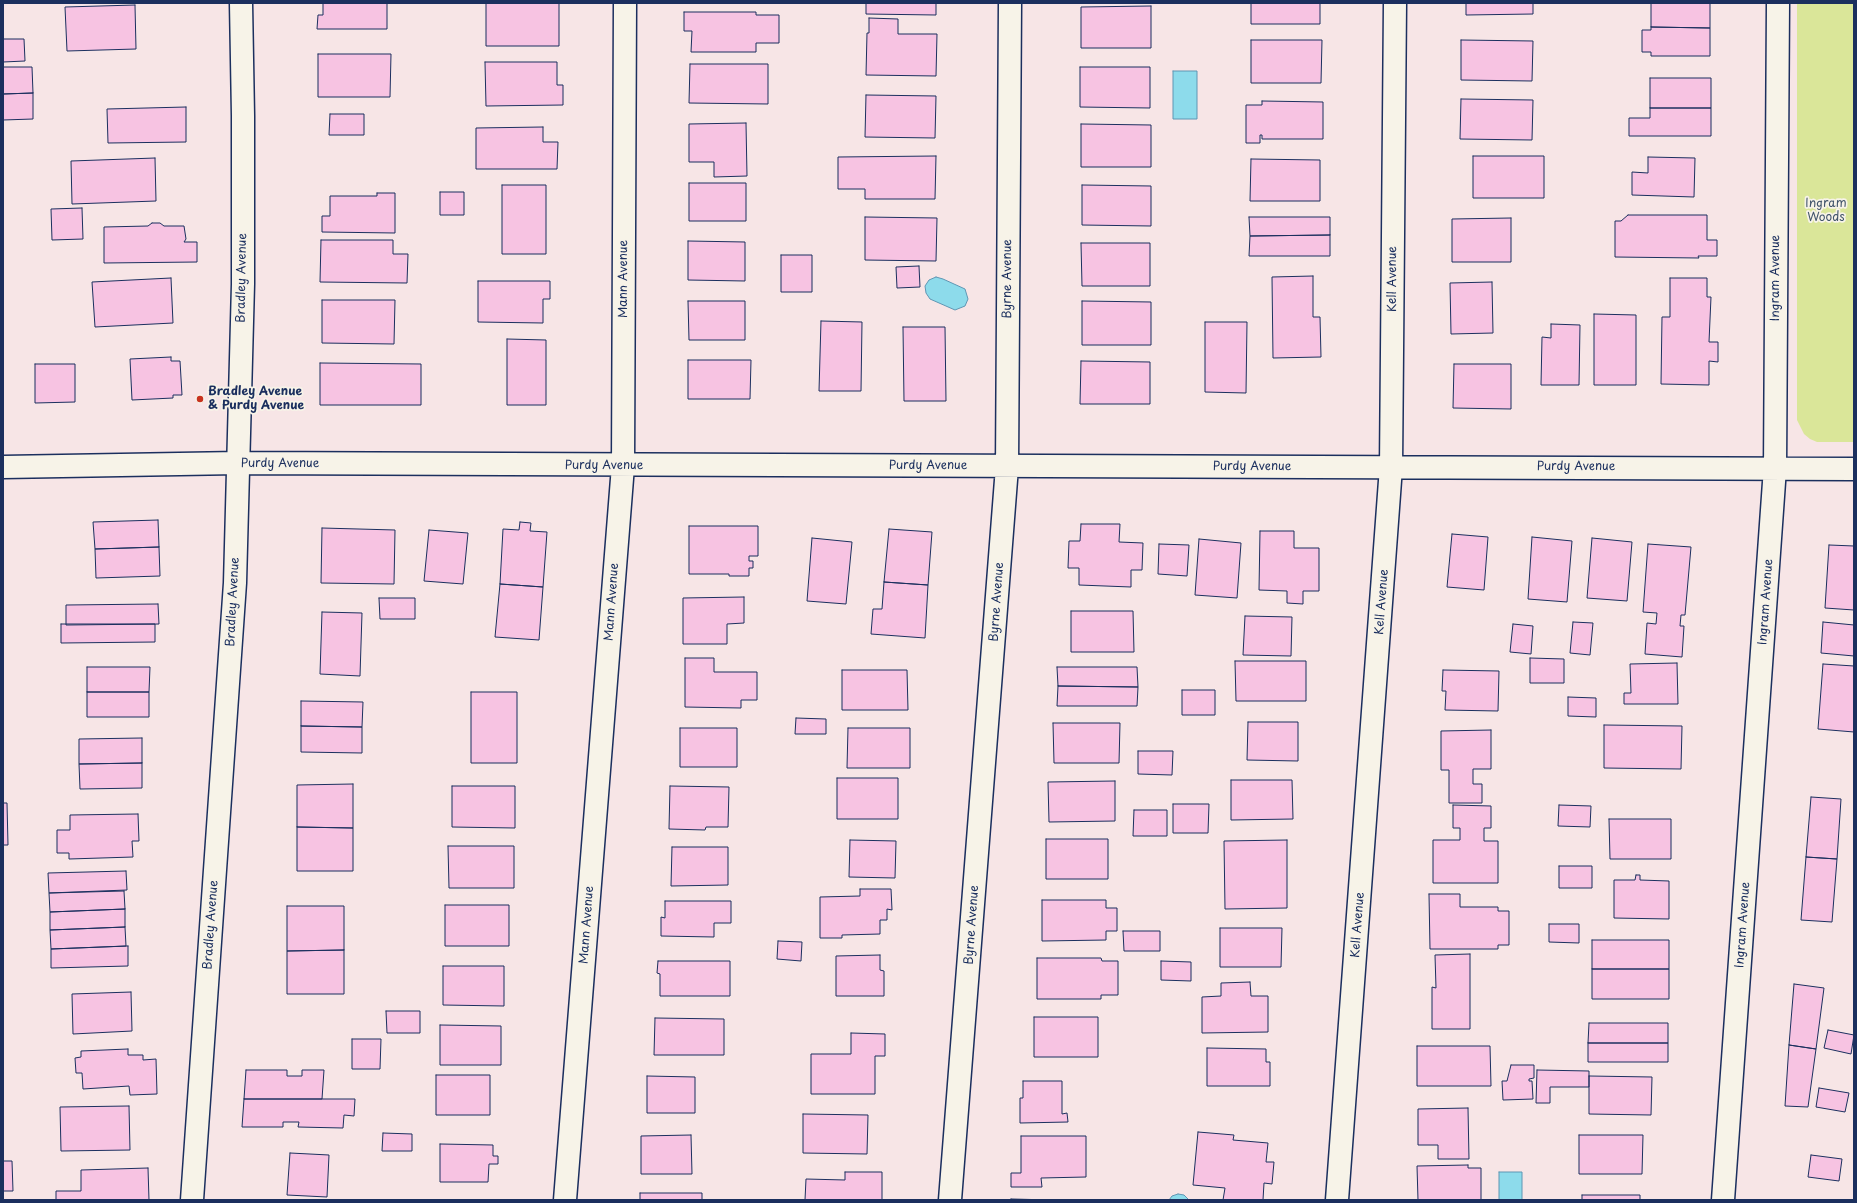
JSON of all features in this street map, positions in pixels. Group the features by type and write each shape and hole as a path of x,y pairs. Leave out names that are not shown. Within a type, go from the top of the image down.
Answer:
{"street":[{"name":"Bradley Avenue","path":"192,1200 235,583 243,268 241,3"},
{"name":"Mann Avenue","path":"565,1200 623,466 625,3"},
{"name":"Byrne Avenue","path":"950,1200 1007,467 1010,3"},
{"name":"Kell Avenue","path":"1337,1200 1391,467 1395,3"},
{"name":"Ingram Avenue","path":"1723,1200 1775,468 1778,3"},
{"name":"Purdy Avenue","path":"3,467 238,463 623,466 1854,469"}],"green space":[{"name":"Ingram Woods","path":"1797,3 1854,3 1854,442 1817,442 1804,434 1797,420"}],"water":[{"path":"1173,71 1197,71 1197,119 1173,119"},
{"path":"936,277 965,289 968,299 965,306 955,310 930,299 926,293 925,286 929,280"},
{"path":"1499,1172 1522,1172 1522,1200 1499,1200"},
{"path":"1178,1194 1184,1195 1189,1200 1169,1200 1172,1196"}],"building":[{"path":"323,3 387,3 387,29 317,29 318,15 323,15"},
{"path":"486,3 559,3 559,46 486,46"},
{"path":"866,3 936,3 936,15 866,14"},
{"path":"1251,3 1320,3 1320,24 1251,24"},
{"path":"1466,3 1533,3 1533,14 1466,15"},
{"path":"1651,3 1710,3 1710,28 1651,27"},
{"path":"135,5 136,49 67,51 65,7"},
{"path":"1151,6 1151,48 1081,48 1081,7"},
{"path":"684,12 756,12 756,15 779,15 779,43 756,43 756,52 691,52 692,31 684,31"},
{"path":"869,18 898,19 898,34 937,34 936,76 866,75 867,33 869,33"},
{"path":"1651,27 1710,28 1710,56 1651,56 1651,52 1642,52 1642,30 1651,30"},
{"path":"3,39 24,39 25,61 3,62"},
{"path":"1251,40 1322,40 1321,83 1251,83"},
{"path":"1461,40 1533,41 1532,81 1461,80"},
{"path":"318,54 391,54 390,97 318,97"},
{"path":"485,62 557,62 557,85 563,85 563,105 486,106"},
{"path":"690,64 768,64 768,104 689,103"},
{"path":"3,67 32,67 33,93 3,94"},
{"path":"1080,67 1150,67 1150,108 1080,107"},
{"path":"1650,78 1711,78 1711,108 1650,108"},
{"path":"33,93 33,119 3,120 3,94"},
{"path":"866,95 936,96 935,138 865,137"},
{"path":"1461,99 1533,100 1532,140 1460,139"},
{"path":"1262,101 1323,102 1323,139 1262,139 1262,135 1260,135 1260,143 1246,143 1246,105 1262,105"},
{"path":"186,107 186,142 108,143 107,109"},
{"path":"1650,108 1711,108 1711,136 1629,136 1629,118 1650,118"},
{"path":"330,114 364,114 364,135 329,135"},
{"path":"746,123 747,176 714,177 714,162 689,162 689,124"},
{"path":"1081,124 1151,125 1151,167 1081,167"},
{"path":"543,127 543,142 558,142 557,169 476,169 476,128"},
{"path":"936,156 935,199 865,199 865,189 838,189 838,157"},
{"path":"1473,156 1544,156 1544,198 1473,198"},
{"path":"1648,157 1695,158 1694,197 1632,195 1632,172 1648,173"},
{"path":"155,158 156,201 72,204 71,161"},
{"path":"1251,159 1320,160 1320,201 1250,201"},
{"path":"689,183 746,183 746,221 689,221"},
{"path":"502,185 546,185 546,254 502,254"},
{"path":"1082,185 1151,186 1151,226 1082,225"},
{"path":"440,192 464,192 464,215 440,215"},
{"path":"377,193 395,193 395,233 322,232 322,216 330,216 330,196 377,196"},
{"path":"82,208 83,239 52,240 51,209"},
{"path":"1628,215 1707,215 1707,240 1717,240 1717,256 1698,256 1699,258 1615,257 1615,221 1621,221"},
{"path":"865,217 937,218 936,261 865,260"},
{"path":"1249,217 1330,217 1330,235 1250,236"},
{"path":"1511,218 1511,262 1452,262 1452,219"},
{"path":"152,223 160,223 164,226 184,226 186,239 184,242 197,242 197,262 104,263 104,227 148,226"},
{"path":"1330,235 1330,256 1249,256 1250,236"},
{"path":"321,240 393,240 393,254 408,254 407,283 320,282"},
{"path":"688,241 745,242 745,281 688,280"},
{"path":"1081,243 1150,243 1150,286 1082,286"},
{"path":"781,255 812,255 812,292 781,292"},
{"path":"919,266 920,287 897,288 896,267"},
{"path":"1313,276 1313,317 1320,317 1321,357 1273,358 1272,277"},
{"path":"171,278 173,323 95,327 92,282"},
{"path":"1670,278 1707,278 1707,297 1711,297 1709,342 1718,342 1718,362 1709,361 1709,385 1661,384 1662,317 1670,317"},
{"path":"478,281 550,281 550,299 543,299 543,323 478,322"},
{"path":"1492,282 1493,333 1451,334 1450,283"},
{"path":"322,300 395,300 394,344 322,343"},
{"path":"688,301 745,301 745,340 689,340"},
{"path":"1082,301 1151,302 1151,345 1082,345"},
{"path":"1594,314 1636,315 1636,385 1594,385"},
{"path":"821,321 862,322 861,391 819,391"},
{"path":"1205,322 1247,322 1246,393 1205,392"},
{"path":"1551,324 1580,325 1579,385 1541,385 1542,337 1551,338"},
{"path":"903,327 945,327 946,401 904,401"},
{"path":"507,339 546,340 546,405 507,405"},
{"path":"171,357 171,361 180,361 182,395 173,395 173,398 132,400 130,359"},
{"path":"688,360 751,360 750,399 688,399"},
{"path":"1081,361 1150,362 1150,404 1080,404"},
{"path":"320,363 421,364 421,405 320,405"},
{"path":"35,364 75,364 75,402 35,403"},
{"path":"1454,364 1511,364 1511,409 1453,408"},
{"path":"158,520 159,547 95,549 93,522"},
{"path":"520,522 531,523 530,531 547,532 543,587 500,584 503,529 519,530"},
{"path":"1081,524 1120,524 1119,542 1143,543 1142,570 1131,570 1131,587 1079,585 1079,568 1068,568 1069,541 1080,541"},
{"path":"689,526 758,526 758,556 749,556 749,561 753,561 753,568 749,568 749,576 729,576 729,574 689,574"},
{"path":"322,528 395,530 394,584 321,583"},
{"path":"889,529 932,532 928,585 884,582"},
{"path":"429,530 468,533 463,584 424,581"},
{"path":"1260,531 1294,531 1294,548 1319,548 1319,591 1303,591 1303,604 1287,603 1287,591 1259,590"},
{"path":"1452,534 1488,537 1484,590 1447,587"},
{"path":"1532,537 1572,541 1567,602 1528,599"},
{"path":"812,538 852,542 846,604 807,601"},
{"path":"1592,538 1632,542 1627,601 1587,598"},
{"path":"1199,539 1241,543 1237,598 1195,595"},
{"path":"1159,544 1189,545 1187,576 1158,574"},
{"path":"1648,544 1691,547 1685,615 1681,615 1680,626 1684,626 1682,657 1645,654 1647,623 1656,624 1657,613 1643,612"},
{"path":"1829,545 1854,546 1854,610 1825,608"},
{"path":"159,547 160,576 96,578 95,549"},
{"path":"884,582 928,585 925,638 871,634 873,609 882,609"},
{"path":"500,584 543,587 539,640 495,637"},
{"path":"744,597 744,623 727,624 727,644 683,644 683,598"},
{"path":"379,598 415,598 415,619 380,619"},
{"path":"158,604 159,624 66,625 66,605"},
{"path":"1071,611 1133,611 1134,652 1071,652"},
{"path":"322,612 362,613 360,676 320,674"},
{"path":"1245,616 1292,617 1291,656 1243,655"},
{"path":"1573,622 1593,623 1590,655 1570,653"},
{"path":"1823,622 1854,625 1854,656 1821,653"},
{"path":"61,624 155,624 155,642 61,643"},
{"path":"1513,624 1533,626 1531,654 1510,652"},
{"path":"685,658 714,658 714,672 757,672 757,700 741,700 741,708 685,707"},
{"path":"1530,658 1564,659 1564,683 1530,683"},
{"path":"1235,661 1306,661 1306,701 1236,701"},
{"path":"1677,663 1678,704 1624,704 1624,693 1631,693 1630,664"},
{"path":"1823,664 1854,666 1854,732 1818,729"},
{"path":"87,667 150,667 149,692 87,692"},
{"path":"1057,667 1137,667 1138,687 1058,686"},
{"path":"842,670 907,670 908,710 842,710"},
{"path":"1443,670 1499,671 1498,711 1445,710 1446,691 1442,691"},
{"path":"1058,686 1138,687 1137,706 1057,706"},
{"path":"1182,690 1215,690 1215,715 1182,715"},
{"path":"87,692 149,692 149,717 87,717"},
{"path":"471,692 517,692 517,763 471,763"},
{"path":"1568,697 1596,698 1596,717 1568,716"},
{"path":"301,701 363,702 362,727 301,726"},
{"path":"796,718 826,719 826,734 795,734"},
{"path":"1248,722 1298,722 1298,761 1247,760"},
{"path":"1053,723 1120,723 1119,763 1054,763"},
{"path":"1604,725 1682,726 1681,769 1604,768"},
{"path":"301,726 362,727 362,753 301,752"},
{"path":"680,728 737,728 737,767 680,767"},
{"path":"848,728 910,728 910,768 847,768"},
{"path":"1491,730 1491,769 1473,769 1473,784 1482,784 1482,803 1449,803 1449,770 1441,770 1441,731"},
{"path":"142,738 142,763 79,764 79,739"},
{"path":"1138,751 1173,751 1172,775 1138,774"},
{"path":"142,763 142,788 80,789 79,764"},
{"path":"837,778 898,778 898,819 837,819"},
{"path":"1231,780 1292,780 1293,819 1231,820"},
{"path":"1115,781 1115,821 1049,822 1048,782"},
{"path":"353,784 353,828 297,827 297,785"},
{"path":"452,786 515,786 515,828 452,827"},
{"path":"670,786 729,787 728,827 706,827 705,830 669,829"},
{"path":"1811,797 1841,799 1837,859 1806,857"},
{"path":"3,803 7,803 8,845 3,845"},
{"path":"1173,804 1209,804 1208,833 1173,833"},
{"path":"1453,805 1491,806 1491,828 1484,828 1484,841 1498,841 1498,883 1433,883 1433,840 1460,840 1460,828 1453,828"},
{"path":"1559,805 1591,806 1590,827 1558,826"},
{"path":"1134,810 1167,810 1167,836 1133,836"},
{"path":"138,814 139,841 132,841 133,857 69,859 69,853 57,853 57,830 70,830 70,815"},
{"path":"1609,819 1671,819 1671,859 1610,859"},
{"path":"297,827 353,828 353,871 297,871"},
{"path":"1046,839 1108,839 1108,879 1046,879"},
{"path":"850,840 896,841 895,878 849,877"},
{"path":"1287,840 1287,908 1225,909 1224,841"},
{"path":"448,846 514,846 514,888 449,888"},
{"path":"672,847 728,847 728,885 671,886"},
{"path":"1806,857 1837,859 1832,922 1801,920"},
{"path":"1559,866 1592,866 1592,888 1559,888"},
{"path":"126,871 127,890 49,893 48,873"},
{"path":"1636,875 1640,875 1640,880 1669,881 1669,919 1614,918 1614,880 1635,880"},
{"path":"860,889 891,889 892,910 887,909 887,920 880,920 880,934 842,935 842,938 820,938 820,897 860,896"},
{"path":"124,891 125,909 50,912 49,893"},
{"path":"1429,894 1460,894 1460,907 1498,907 1498,911 1509,911 1509,945 1498,945 1498,949 1430,949"},
{"path":"1042,900 1106,900 1106,908 1117,908 1117,931 1106,931 1106,940 1042,941"},
{"path":"665,901 731,901 731,923 714,923 714,937 661,936 661,917 665,918"},
{"path":"445,905 509,905 509,946 445,946"},
{"path":"287,906 344,906 344,950 287,951"},
{"path":"125,909 125,927 50,930 50,912"},
{"path":"1549,924 1579,924 1579,943 1549,942"},
{"path":"125,927 126,946 51,949 50,930"},
{"path":"1220,928 1282,928 1281,967 1220,967"},
{"path":"1123,931 1160,931 1160,951 1124,951"},
{"path":"1592,940 1669,940 1669,969 1592,969"},
{"path":"778,941 802,942 801,961 777,959"},
{"path":"128,946 128,966 51,968 51,949"},
{"path":"344,950 344,994 287,994 287,951"},
{"path":"1470,954 1470,1029 1432,1029 1432,987 1436,988 1435,955"},
{"path":"880,955 880,970 884,971 884,996 836,996 836,956"},
{"path":"1037,958 1101,958 1102,961 1118,961 1118,995 1101,995 1101,999 1037,999"},
{"path":"658,961 730,961 730,996 660,996 660,974 657,973"},
{"path":"1161,961 1191,962 1191,981 1161,980"},
{"path":"443,966 504,966 504,1006 443,1005"},
{"path":"1592,969 1669,969 1669,999 1592,999"},
{"path":"1250,982 1251,996 1268,996 1268,1032 1202,1033 1202,997 1221,996 1221,983"},
{"path":"1794,984 1824,988 1816,1049 1789,1045"},
{"path":"131,992 132,1031 73,1034 72,994"},
{"path":"386,1011 420,1011 420,1033 387,1033"},
{"path":"1034,1017 1098,1017 1098,1057 1034,1057"},
{"path":"655,1018 724,1019 724,1055 654,1055"},
{"path":"1589,1023 1668,1023 1668,1043 1588,1043"},
{"path":"440,1025 501,1026 501,1065 440,1065"},
{"path":"1828,1030 1854,1035 1851,1054 1824,1048"},
{"path":"851,1033 885,1034 885,1056 875,1056 875,1094 811,1094 811,1054 851,1054"},
{"path":"352,1039 381,1039 380,1069 352,1069"},
{"path":"1588,1043 1668,1043 1668,1062 1588,1062"},
{"path":"1789,1045 1816,1049 1808,1107 1785,1106"},
{"path":"1417,1046 1490,1046 1491,1086 1417,1086"},
{"path":"1207,1048 1266,1049 1266,1062 1270,1062 1270,1086 1207,1086"},
{"path":"128,1049 128,1055 143,1055 143,1060 156,1059 157,1094 130,1095 129,1086 83,1089 82,1073 76,1073 75,1058 81,1057 81,1051"},
{"path":"1511,1065 1534,1065 1534,1078 1529,1079 1529,1081 1532,1081 1533,1099 1503,1100 1502,1081 1507,1081"},
{"path":"246,1070 287,1070 287,1076 302,1076 302,1070 324,1070 322,1099 244,1099"},
{"path":"1537,1070 1589,1071 1589,1087 1550,1087 1550,1103 1536,1103"},
{"path":"436,1075 490,1075 490,1115 436,1115"},
{"path":"647,1076 695,1077 695,1113 647,1113"},
{"path":"1589,1076 1652,1077 1651,1115 1589,1114"},
{"path":"1023,1081 1062,1081 1062,1114 1067,1113 1068,1122 1020,1123 1020,1098 1023,1098"},
{"path":"1819,1088 1849,1093 1845,1112 1816,1107"},
{"path":"244,1099 355,1099 354,1116 344,1115 343,1128 298,1127 299,1122 283,1122 283,1127 242,1127"},
{"path":"129,1106 130,1150 61,1151 60,1107"},
{"path":"1468,1108 1469,1159 1438,1159 1438,1145 1418,1145 1418,1109"},
{"path":"803,1114 868,1115 867,1154 803,1153"},
{"path":"1198,1132 1234,1135 1233,1140 1268,1143 1266,1162 1274,1162 1272,1184 1264,1183 1263,1200 1223,1200 1225,1188 1193,1185"},
{"path":"383,1133 412,1134 412,1151 382,1151"},
{"path":"691,1135 692,1174 641,1174 641,1136"},
{"path":"1579,1135 1643,1135 1642,1174 1579,1174"},
{"path":"1021,1136 1086,1136 1086,1177 1041,1178 1042,1187 1011,1187 1011,1173 1021,1173"},
{"path":"440,1144 493,1145 493,1156 498,1156 498,1164 489,1164 488,1182 440,1182"},
{"path":"290,1153 329,1155 327,1197 287,1195"},
{"path":"1811,1155 1842,1159 1839,1181 1808,1177"},
{"path":"3,1161 12,1161 13,1191 3,1191"},
{"path":"1468,1165 1468,1168 1481,1168 1481,1200 1418,1200 1417,1166"},
{"path":"148,1168 149,1200 56,1200 56,1191 81,1191 81,1170"},
{"path":"845,1172 882,1172 882,1200 805,1200 806,1179 845,1180"},
{"path":"640,1193 702,1193 702,1200 640,1200"},
{"path":"1582,1195 1640,1195 1640,1200 1582,1200"},
{"path":"1011,1199 1052,1200 1011,1200"}],"place":[{"name":"Bradley Avenue & Purdy Avenue","path":"200,399"}]}
